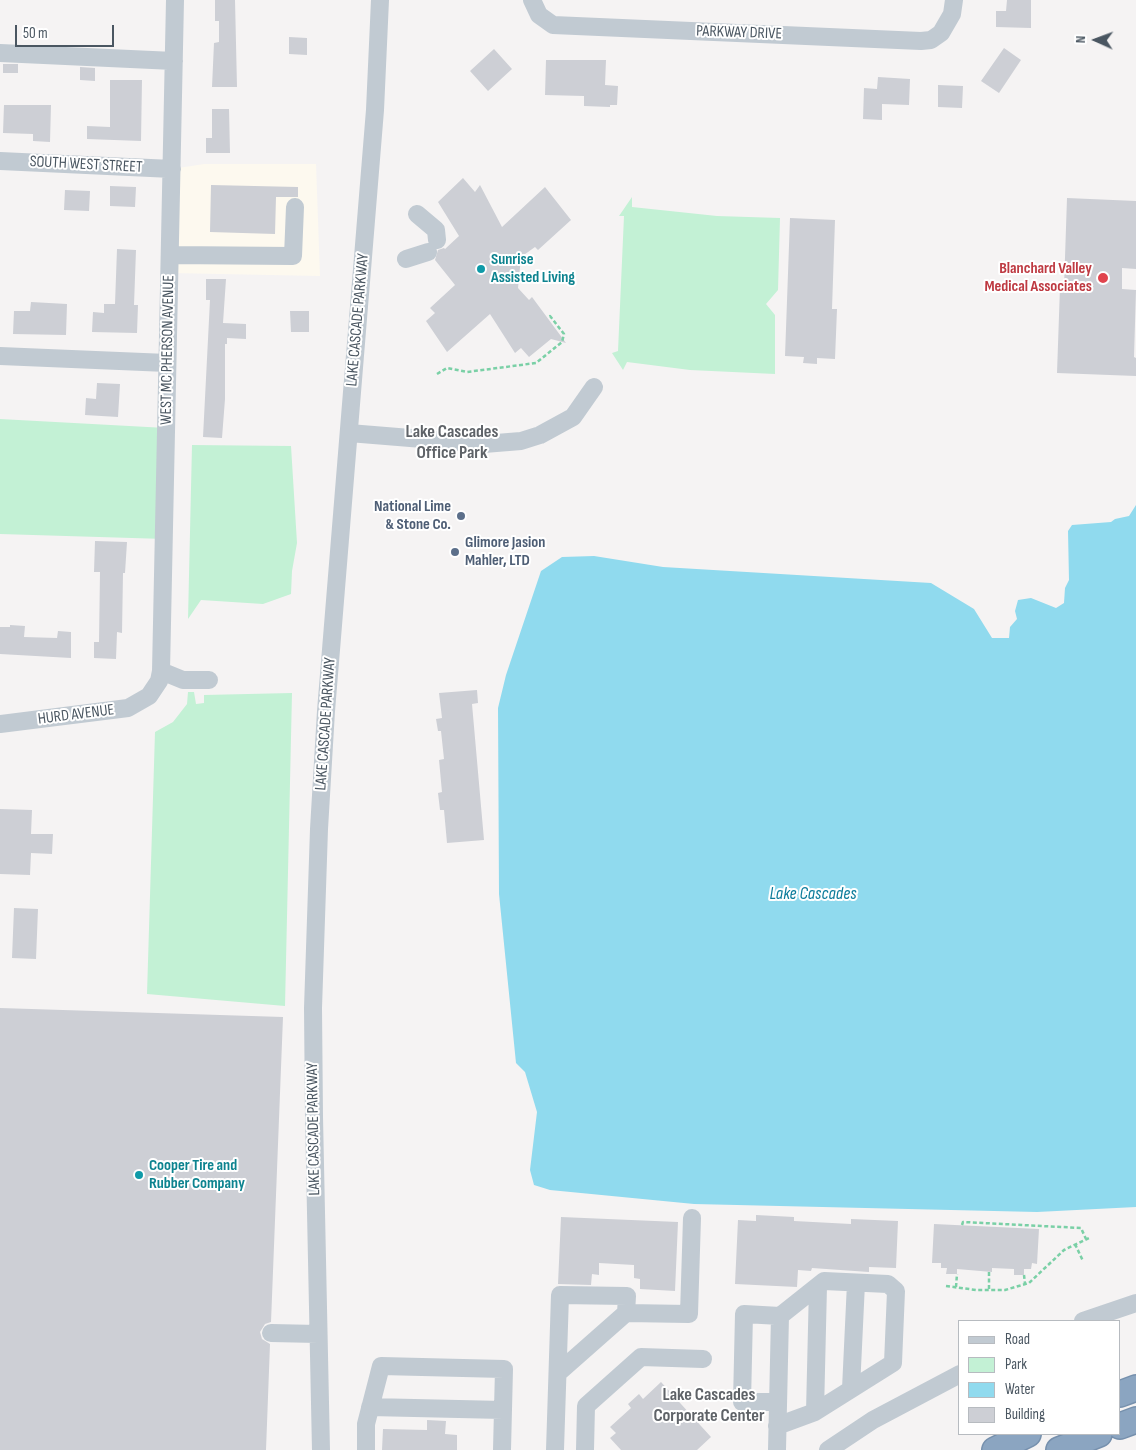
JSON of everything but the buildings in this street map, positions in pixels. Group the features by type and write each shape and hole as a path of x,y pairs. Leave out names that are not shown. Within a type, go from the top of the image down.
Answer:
{"highway":[{"path":"1121,1394 1136,1388"},
{"path":"1121,1426 1136,1420"},
{"path":"995,1450 1026,1435"},
{"path":"1059,1450 1096,1435"}],"street":[{"name":"WEST MC PHERSON AVENUE","path":"149,696 159,681 161,671 175,0"},
{"name":"LAKE CASCADE PARKWAY","path":"321,1450 313,1008 319,829 326,711 375,110 380,0"},
{"name":"PARKWAY DRIVE","path":"536,8 554,25 921,41 931,40 941,33 952,14 954,0"},
{"path":"0,53 174,61"},
{"name":"SOUTH WEST STREET","path":"0,161 172,169"},
{"path":"170,255 293,256 295,207"},
{"path":"406,259 433,246 436,230 418,214"},
{"path":"0,356 168,362"},
{"path":"349,433 484,444 521,441 540,435 573,417 594,387"},
{"path":"161,671 183,680 209,680"},
{"name":"HURD AVENUE","path":"0,724 118,710 138,704 149,696"},
{"path":"558,1373 626,1313 688,1314 692,1218"},
{"path":"777,1426 815,1412 893,1363 896,1291 888,1284 824,1281 780,1316 744,1314 742,1402 778,1402"},
{"path":"851,1389 856,1283"},
{"path":"815,1412 818,1286"},
{"path":"556,1450 560,1295 627,1296 626,1313"},
{"path":"1086,1320 1136,1303"},
{"path":"777,1450 780,1316"},
{"path":"271,1333 318,1334"},
{"path":"585,1450 586,1406 640,1357 703,1359"},
{"path":"366,1450 366,1424 381,1366 504,1369 502,1450"},
{"path":"828,1450 873,1420 958,1375"},
{"path":"370,1407 503,1410"}],"path":[{"path":"437,374 447,368 467,372 536,363 562,342 564,334 550,316 548,318"},
{"path":"962,1225 963,1222 980,1225 1081,1228 1086,1239"},
{"path":"946,1286 1005,1290 1028,1283 1064,1250 1091,1237"},
{"path":"1075,1244 1084,1261"},
{"path":"989,1272 989,1290"},
{"path":"956,1287 957,1274"},
{"path":"1024,1275 1024,1284"}],"shaded area":[{"path":"204,164 316,164 320,276 170,273 172,169"}],"green space":[{"path":"632,197 632,207 717,216 780,218 778,290 766,304 775,315 775,374 690,370 627,362 623,370 612,353 618,351 624,216 619,216"},
{"path":"0,419 166,428 165,539 0,534"},
{"path":"192,445 291,446 297,543 292,571 291,594 263,604 201,600 188,619"},
{"path":"188,692 194,692 196,704 204,703 204,695 292,693 285,1006 147,994 155,732 173,722 187,704"}],"water":[{"name":"Lake Cascades","path":"1136,505 1136,1207 1037,1212 694,1204 550,1190 534,1185 530,1170 537,1112 525,1072 516,1063 499,894 498,708 506,675 541,571 562,557 594,556 663,567 931,583 974,609 992,638 1009,638 1010,627 1017,619 1015,611 1018,600 1031,598 1056,608 1064,603 1065,588 1069,580 1068,531 1072,525 1111,522 1115,519 1129,516"}],"place":[{"name":"Sunrise Assisted Living","path":"481,269"},
{"name":"Blanchard Valley Medical Associates","path":"1103,278"},
{"name":"National Lime & Stone Co.","path":"461,516"},
{"name":"Glimore Jasion Mahler, LTD","path":"455,552"},
{"name":"Cooper Tire and Rubber Company","path":"139,1175"}],"district":[{"name":"Lake Cascades Office Park","path":"452,442"},
{"name":"Lake Cascades Corporate Center","path":"709,1405"}]}
